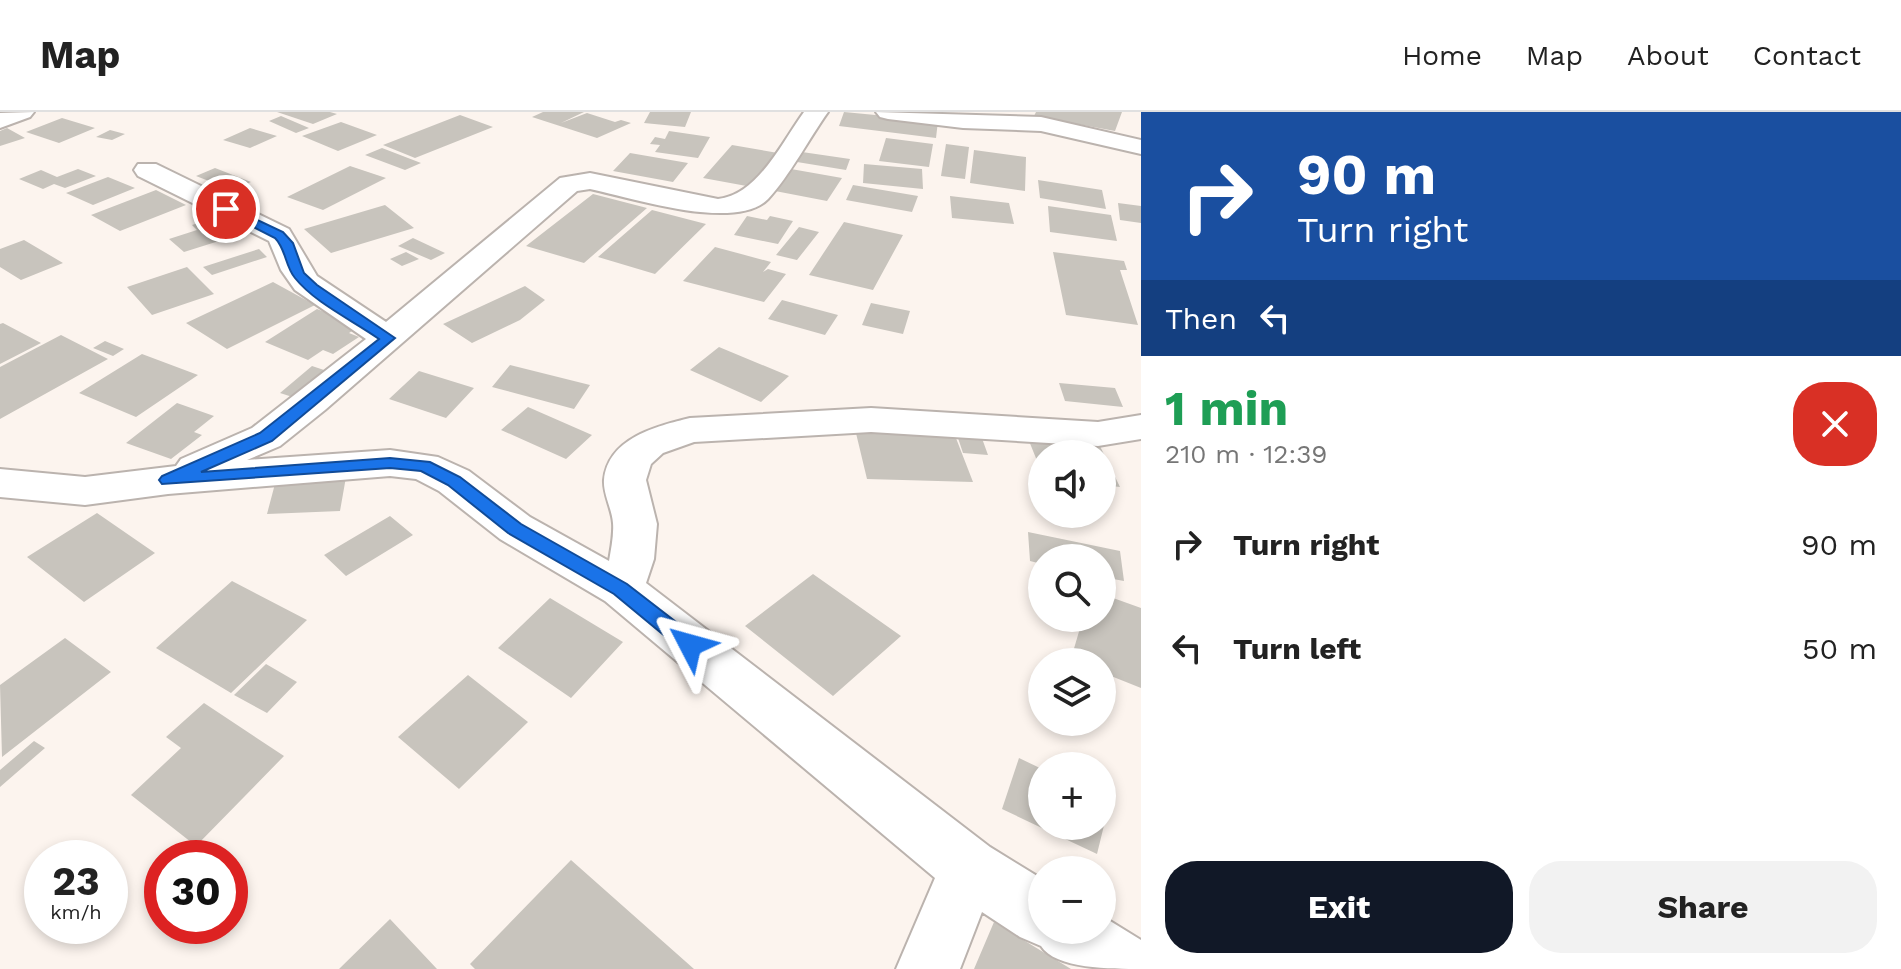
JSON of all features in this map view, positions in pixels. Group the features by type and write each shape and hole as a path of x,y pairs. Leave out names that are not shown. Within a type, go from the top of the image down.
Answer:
{"street":[{"path":"0,121 22,112"},
{"path":"168,480 266,437 569,184 590,181 718,207 739,205 758,194 816,112"},
{"path":"888,112 963,121 1041,124 1141,147"},
{"path":"147,170 279,235 287,243 298,274 312,288 388,338"},
{"path":"621,589 632,559 635,524 625,480 633,459 649,444 690,430 871,420 1098,434 1141,427"},
{"path":"0,483 85,491 168,480 390,463 424,466 454,481 515,528 621,589 969,868 1028,906"},
{"path":"928,969 969,868"},
{"path":"1088,944 1128,969"}],"building":[{"path":"277,112 330,112 337,114 313,124"},
{"path":"543,112 584,112 561,123 587,113 615,122 631,123 597,138 532,117"},
{"path":"650,112 691,112 685,127 644,123"},
{"path":"844,112 938,121 936,138 839,126"},
{"path":"1036,112 1122,112 1115,131 1034,116"},
{"path":"460,115 493,127 415,158 383,145"},
{"path":"281,116 309,128 296,133 269,121"},
{"path":"62,118 95,128 59,143 26,132"},
{"path":"341,122 377,135 338,151 302,136"},
{"path":"7,128 25,138 0,146 0,131"},
{"path":"250,128 277,136 250,148 223,140"},
{"path":"110,130 125,134 112,140 96,137"},
{"path":"669,131 710,137 698,158 655,152 660,145 650,144 655,137 665,139"},
{"path":"886,138 933,144 929,167 879,161"},
{"path":"946,144 969,147 965,179 941,176"},
{"path":"732,145 778,153 752,187 703,178"},
{"path":"382,148 421,163 405,170 365,155"},
{"path":"974,150 1026,157 1025,191 970,183"},
{"path":"802,152 850,159 846,170 797,162"},
{"path":"630,153 688,163 673,182 613,171"},
{"path":"864,164 922,169 923,189 863,183"},
{"path":"350,166 386,178 323,210 287,197"},
{"path":"215,168 251,182 232,190 196,176"},
{"path":"78,169 96,176 65,188 54,184 43,189 19,179 41,170 57,177"},
{"path":"791,169 842,178 827,201 775,191"},
{"path":"108,177 135,188 93,205 66,193"},
{"path":"1038,180 1102,190 1106,209 1040,198"},
{"path":"853,185 918,196 912,212 846,200"},
{"path":"156,190 186,205 120,231 91,215"},
{"path":"593,194 647,208 584,263 526,246"},
{"path":"950,196 1009,203 1014,224 952,218"},
{"path":"1118,203 1141,206 1141,223 1120,220"},
{"path":"385,205 414,228 331,253 304,229"},
{"path":"1048,206 1111,215 1117,241 1050,232"},
{"path":"652,210 706,224 655,274 598,257"},
{"path":"747,216 767,220 770,216 793,221 778,244 734,235"},
{"path":"217,217 238,235 184,252 169,239 197,230 192,225"},
{"path":"844,222 903,235 873,290 809,275"},
{"path":"799,227 819,232 797,260 776,255"},
{"path":"413,238 445,253 431,260 398,246"},
{"path":"24,240 63,263 21,280 0,267 0,249"},
{"path":"715,247 771,262 763,272 768,269 786,274 764,302 683,281"},
{"path":"259,249 267,257 212,275 203,267"},
{"path":"406,252 419,259 402,266 390,259"},
{"path":"1053,252 1124,261 1127,270 1120,270 1138,325 1066,315"},
{"path":"187,267 214,294 152,315 127,287"},
{"path":"273,282 315,305 227,349 186,323"},
{"path":"525,286 545,300 520,320 472,343 443,324"},
{"path":"782,300 838,315 825,335 768,319"},
{"path":"871,303 910,311 903,334 862,325"},
{"path":"317,309 360,326 349,333 359,337 333,354 323,350 308,360 265,342"},
{"path":"0,324 41,343 0,364"},
{"path":"61,335 108,359 0,419 0,367"},
{"path":"105,341 124,349 113,356 93,348"},
{"path":"719,347 789,376 761,402 690,370"},
{"path":"142,354 198,375 136,417 79,393"},
{"path":"510,365 590,385 574,409 492,387"},
{"path":"312,366 336,374 305,401 280,393"},
{"path":"419,371 474,388 446,418 389,399"},
{"path":"1059,383 1115,388 1123,407 1065,401"},
{"path":"177,403 214,416 194,432 202,435 171,459 126,443"},
{"path":"528,407 592,435 566,459 501,430"},
{"path":"855,429 954,433 973,482 867,479"},
{"path":"955,429 979,430 988,455 963,453"},
{"path":"1027,436 1097,440 1029,440"},
{"path":"346,477 340,511 267,514 276,480"},
{"path":"97,513 155,553 84,602 27,557"},
{"path":"390,516 413,535 346,576 324,555"},
{"path":"1028,532 1086,544 1029,544"},
{"path":"1116,550 1120,551 1124,581 1116,580"},
{"path":"813,574 901,636 833,696 745,626"},
{"path":"232,581 307,620 231,693 156,648"},
{"path":"550,598 623,642 571,698 498,648"},
{"path":"1116,599 1141,608 1141,688 1116,678 1116,648 1074,648 1079,632 1116,632"},
{"path":"65,638 111,672 2,757 0,685"},
{"path":"266,664 297,682 267,713 234,695"},
{"path":"468,675 528,722 459,789 398,737"},
{"path":"204,703 284,756 202,840 188,840 131,795 181,748 166,737"},
{"path":"34,741 45,748 0,787 0,770"},
{"path":"1019,758 1028,762 1028,821 1002,809"},
{"path":"1067,840 1100,840 1097,854"},
{"path":"571,860 694,969 475,969 470,964"},
{"path":"390,919 437,969 339,969"},
{"path":"994,922 1071,969 974,969"}],"route":[{"path":"226,209 279,235 287,243 298,274 312,288 388,338 266,437 168,480 390,463 424,466 454,481 515,528 621,589 690,645"}]}
